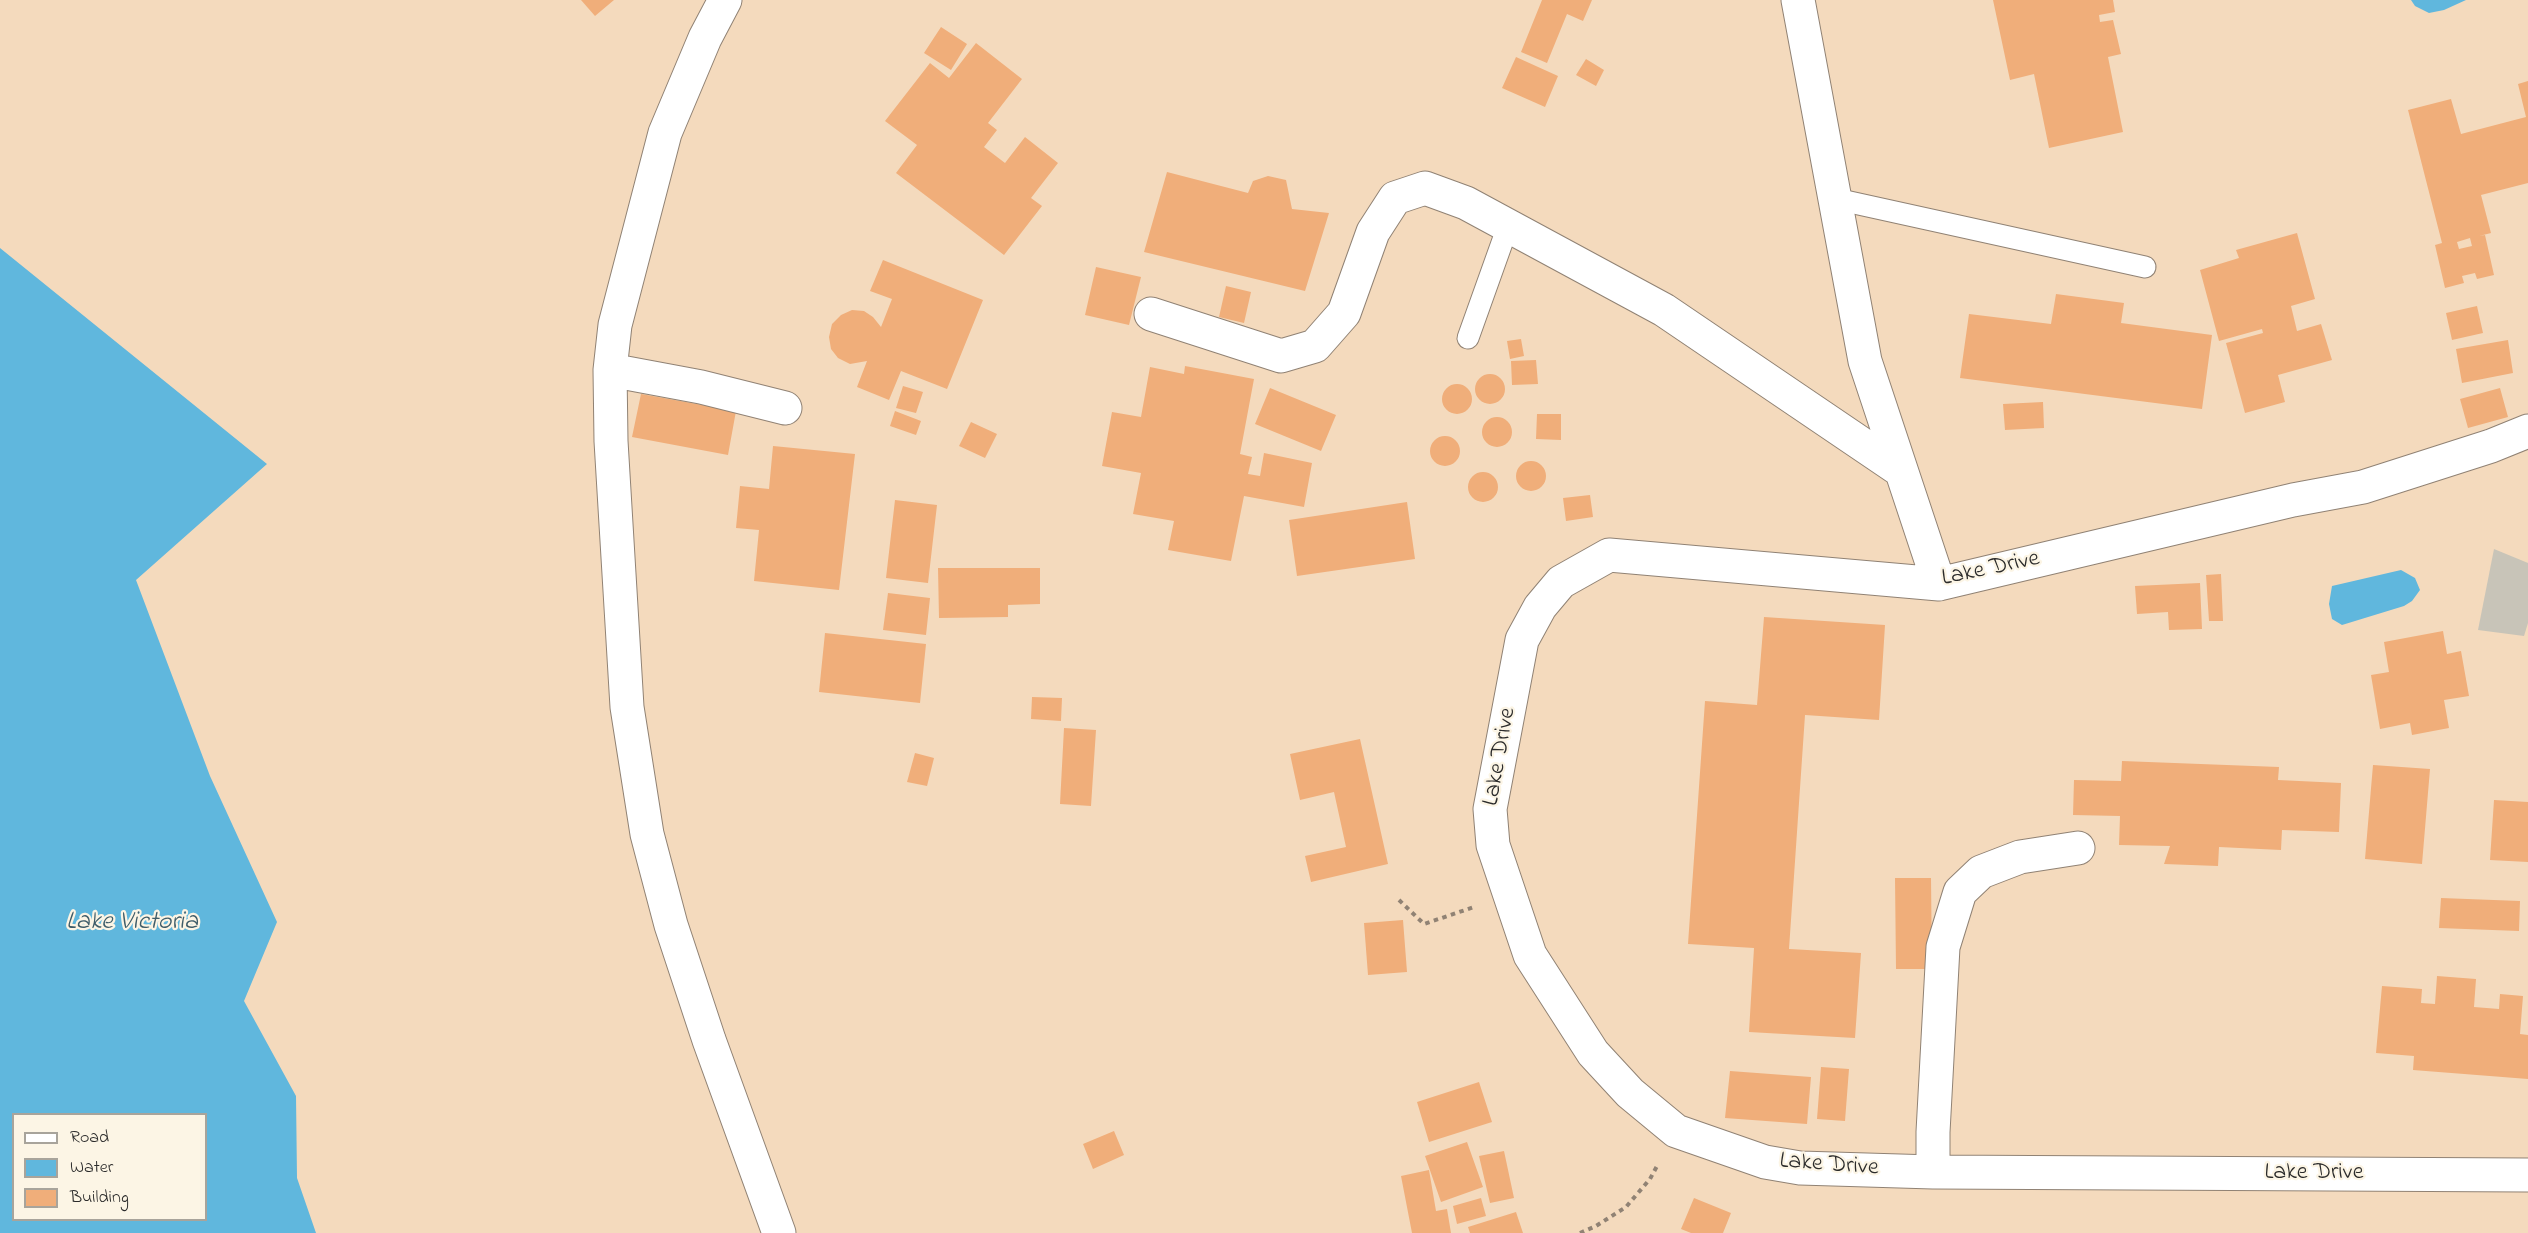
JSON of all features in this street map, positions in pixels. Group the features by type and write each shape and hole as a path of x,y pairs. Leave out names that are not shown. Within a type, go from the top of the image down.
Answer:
{"street":[{"path":"725,0 705,38 665,133 615,325 610,369 611,441 627,707 647,834 671,925 695,999 779,1233"},
{"path":"1798,0 1865,361 1939,584"},
{"path":"1151,314 1281,356 1315,346 1344,313 1373,232 1395,198 1425,188 1466,203 1664,310 1900,470"},
{"path":"610,369 710,389 785,408"},
{"name":"Lake Drive","path":"2528,431 2437,465 2363,487 2293,500 1939,584 1609,555 1561,582 1540,608 1521,640 1490,809 1493,845 1530,955 1593,1053 1630,1093 1676,1131 1765,1162 1800,1168 1933,1172 2528,1175"},
{"path":"1933,1172 1943,947 1960,892 1981,872 2020,857 2078,848"}],"lane":[{"path":"1836,199 2145,267"},
{"path":"1468,338 1508,226"}],"path":[{"path":"1399,900 1424,924 1470,910 1506,884"},
{"path":"1580,1233 1626,1207 1650,1179 1676,1131"}],"shaded area":[{"path":"2494,549 2528,563 2528,623 2524,636 2478,630"}],"water":[{"path":"2411,0 2466,0 2444,10 2429,13 2415,6"},
{"name":"Lake Victoria","path":"0,248 267,464 136,580 210,776 277,922 244,1001 296,1096 297,1178 316,1233 0,1233"},
{"path":"2401,570 2415,578 2420,590 2412,601 2404,606 2342,625 2332,619 2329,604 2332,586"}],"building":[{"path":"581,0 614,0 595,16"},
{"path":"1542,0 1592,0 1583,21 1567,14 1547,63 1521,52"},
{"path":"1993,0 2113,0 2115,12 2099,15 2100,22 2113,20 2121,54 2108,57 2123,132 2049,148 2034,74 2010,80"},
{"path":"941,27 967,44 951,70 924,53"},
{"path":"976,43 1022,79 988,123 997,130 984,147 1005,163 1025,137 1058,163 1031,198 1042,206 1004,255 896,173 917,145 885,121 930,63 949,78"},
{"path":"1516,57 1558,76 1545,107 1502,88"},
{"path":"1586,59 1604,70 1596,86 1576,75"},
{"path":"2528,81 2528,183 2481,195 2491,233 2479,236 2485,235 2494,275 2477,279 2475,273 2462,276 2464,283 2445,288 2435,245 2442,243 2408,110 2451,99 2461,134 2526,117 2518,84","holes":["2470,238 2472,246 2459,249 2457,242"]},
{"path":"1167,172 1248,193 1253,181 1268,176 1286,180 1292,209 1329,213 1305,291 1144,252"},
{"path":"2297,233 2315,299 2291,306 2297,331 2321,324 2332,360 2278,375 2285,402 2245,413 2226,343 2263,333 2262,329 2219,341 2200,270 2239,258 2236,250"},
{"path":"883,260 983,300 947,389 901,371 889,400 857,387 867,361 850,364 838,358 831,349 829,337 832,324 841,315 852,310 864,311 881,327 892,299 870,291"},
{"path":"1096,267 1141,277 1129,325 1085,315"},
{"path":"1226,286 1251,292 1244,323 1219,317"},
{"path":"2056,294 2124,303 2121,323 2212,335 2202,409 1960,378 1969,314 2051,324"},
{"path":"2477,306 2483,333 2452,340 2446,313"},
{"path":"1521,339 1524,356 1510,359 1507,341"},
{"path":"2508,340 2513,373 2462,383 2456,349"},
{"path":"1536,360 1538,384 1512,385 1511,361"},
{"path":"1185,366 1254,379 1240,454 1252,457 1248,474 1260,476 1264,453 1312,463 1304,507 1244,496 1231,561 1168,550 1174,521 1133,514 1141,473 1102,466 1112,412 1141,417 1150,367 1184,374"},
{"path":"1490,374 1501,378 1505,389 1501,400 1490,404 1479,400 1475,389 1479,378"},
{"path":"1457,384 1468,388 1472,399 1468,410 1457,414 1446,410 1442,399 1446,388"},
{"path":"903,386 923,392 916,413 896,408"},
{"path":"1270,388 1336,415 1321,451 1255,424"},
{"path":"2500,388 2508,417 2468,428 2460,399"},
{"path":"641,394 736,411 728,455 632,437"},
{"path":"2043,402 2044,428 2005,430 2003,404"},
{"path":"895,411 921,421 916,435 890,426"},
{"path":"1537,414 1561,414 1561,440 1536,439"},
{"path":"1497,417 1508,421 1512,432 1508,443 1497,447 1486,443 1482,432 1486,421"},
{"path":"971,422 997,434 985,458 959,446"},
{"path":"1445,436 1456,440 1460,451 1456,462 1445,466 1434,462 1430,451 1434,440"},
{"path":"773,446 855,454 839,590 754,581 759,530 736,528 740,486 769,489"},
{"path":"1531,461 1542,465 1546,476 1542,487 1531,491 1520,487 1516,476 1520,465"},
{"path":"1483,472 1494,476 1498,487 1494,498 1483,502 1472,498 1468,487 1472,476"},
{"path":"1590,495 1593,517 1566,521 1563,498"},
{"path":"895,500 937,505 928,583 886,578"},
{"path":"1407,502 1415,559 1297,576 1289,520"},
{"path":"938,568 1040,568 1040,604 1008,605 1008,617 939,618"},
{"path":"2221,574 2223,621 2209,621 2206,575"},
{"path":"2200,583 2202,629 2169,630 2168,612 2137,614 2135,586"},
{"path":"888,593 930,598 926,635 883,630"},
{"path":"1764,617 1885,625 1879,720 1805,715 1789,949 1861,953 1855,1038 1749,1032 1754,948 1688,944 1705,701 1757,705"},
{"path":"2443,631 2447,654 2461,651 2469,696 2444,700 2449,728 2412,735 2410,723 2380,729 2371,675 2389,672 2384,642"},
{"path":"825,633 926,644 920,703 819,692"},
{"path":"1032,697 1062,698 1061,721 1031,719"},
{"path":"1064,728 1096,730 1091,806 1060,804"},
{"path":"1360,739 1388,864 1311,882 1305,856 1346,847 1334,792 1300,800 1290,754"},
{"path":"915,753 934,758 927,786 907,782"},
{"path":"2122,761 2279,767 2278,780 2341,783 2339,832 2282,830 2281,850 2219,847 2218,866 2164,864 2170,846 2119,845 2120,816 2073,815 2074,780 2121,781"},
{"path":"2373,765 2430,769 2422,864 2365,859"},
{"path":"2494,800 2528,802 2528,862 2490,860"},
{"path":"1895,878 1931,878 1932,969 1896,969"},
{"path":"2441,898 2520,901 2519,931 2439,928"},
{"path":"1403,920 1407,972 1368,975 1364,923"},
{"path":"2437,976 2476,979 2474,1007 2499,1009 2500,994 2523,996 2520,1034 2528,1035 2528,1079 2413,1070 2414,1056 2376,1053 2382,986 2422,989 2421,1003 2435,1004"},
{"path":"1821,1067 1849,1069 1845,1121 1817,1119"},
{"path":"1730,1071 1811,1077 1807,1124 1725,1118"},
{"path":"1479,1082 1492,1122 1429,1142 1417,1102"},
{"path":"1114,1131 1124,1155 1093,1169 1083,1144"},
{"path":"1467,1142 1483,1187 1441,1202 1425,1156"},
{"path":"1504,1151 1514,1198 1490,1203 1479,1156"},
{"path":"1429,1170 1436,1211 1447,1209 1451,1233 1412,1233 1401,1176"},
{"path":"1481,1198 1486,1216 1457,1224 1453,1206"},
{"path":"1694,1198 1731,1213 1723,1233 1691,1233 1681,1229"},
{"path":"1516,1212 1523,1233 1470,1233 1468,1227"}]}
